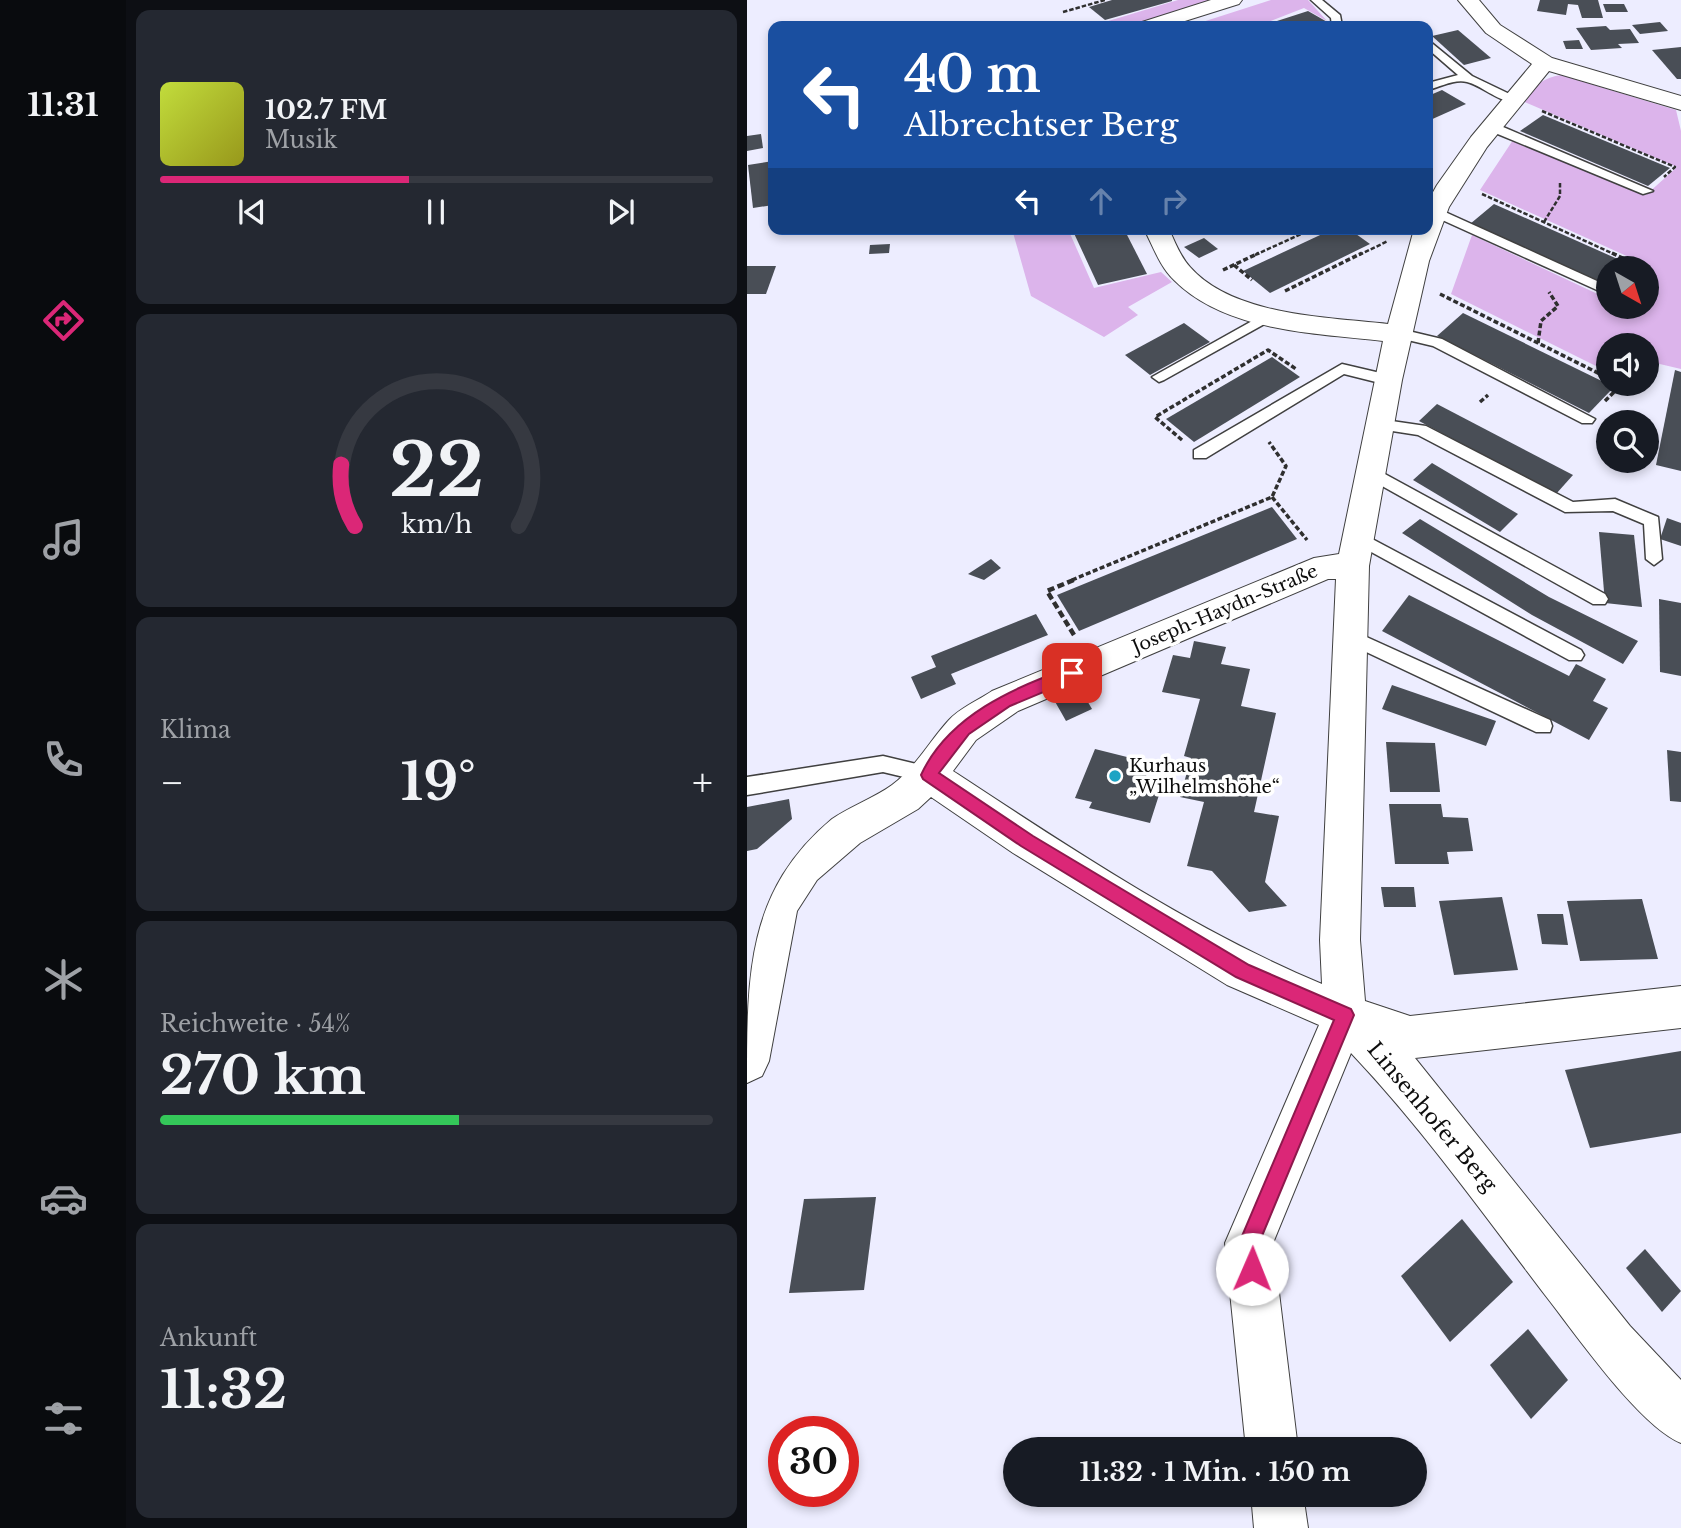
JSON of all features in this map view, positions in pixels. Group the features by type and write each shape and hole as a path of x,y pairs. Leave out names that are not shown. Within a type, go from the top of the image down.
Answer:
{"street":[{"path":"1165,21 1232,0"},
{"path":"1468,0 1494,29 1544,63 1681,103"},
{"path":"1433,218 1454,181 1492,127 1544,63"},
{"path":"1159,235 1182,275 1216,299 1258,312 1400,334"},
{"path":"1271,1437 1249,1243 1345,1015 1340,940 1356,552 1372,473 1378,424 1412,280 1426,235"},
{"name":"Joseph-Haydn-Straße","path":"747,1060 778,905 802,867 846,831 905,797 929,775 963,729 1005,701 1356,552"},
{"path":"929,775 1027,841 1242,971 1345,1015"},
{"name":"Linsenhofer Berg","path":"1345,1015 1410,1037 1681,1007"},
{"name":"Linsenhofer Berg","path":"1345,1015 1415,1089 1613,1343 1681,1418"},
{"path":"1279,1507 1281,1528"}],"lane":[{"path":"1316,0 1336,17 1336,21"},
{"path":"1433,47 1468,78 1514,99"},
{"path":"1433,85 1445,80 1468,78"},
{"path":"1492,127 1647,191"},
{"path":"1433,224 1554,266 1596,285"},
{"path":"1159,377 1258,312"},
{"path":"1400,334 1437,342 1587,419"},
{"path":"1200,454 1342,369 1388,380"},
{"path":"1378,424 1421,430 1571,508 1615,505 1652,521 1654,559"},
{"path":"1372,473 1599,599"},
{"path":"1356,552 1575,655"},
{"path":"1351,637 1543,726"},
{"path":"747,786 883,764 929,775"}],"path":[{"path":"1063,12 1105,0"},
{"path":"1514,99 1675,167 1647,191"},
{"path":"1544,222 1553,213 1553,203 1560,196 1560,181 1582,164"},
{"path":"1454,181 1618,256"},
{"path":"1194,283 1299,235"},
{"path":"1258,312 1388,241"},
{"path":"1538,343 1541,321 1558,306 1541,279 1554,266"},
{"path":"1412,280 1596,372"},
{"path":"1200,454 1155,417 1268,350 1317,384"},
{"path":"1077,641 1047,591 1272,497 1286,466 1255,421"},
{"path":"1272,497 1308,542 1298,546"}],"shaded area":[{"path":"1178,0 1220,0 1155,21 1108,21"},
{"path":"1271,0 1308,0 1327,21 1304,8 1271,21 1206,21"},
{"path":"1561,75 1676,110 1681,131 1681,369 1659,364 1659,333 1596,333 1596,366 1451,294 1472,235 1596,293 1596,319 1659,319 1659,256 1627,256 1480,190 1513,140 1646,195 1677,167 1522,101 1530,91 1549,78"},
{"path":"1014,235 1071,235 1094,288 1161,272 1172,282 1128,307 1138,315 1104,337 1031,296"}],"building":[{"path":"1112,0 1172,1 1105,20 1089,7"},
{"path":"1540,0 1598,0 1603,18 1582,18 1578,5 1568,4 1566,15 1537,11"},
{"path":"1603,4 1624,4 1628,12 1606,12"},
{"path":"1308,11 1326,21 1277,21"},
{"path":"1660,22 1668,31 1640,34 1632,25"},
{"path":"1606,26 1610,30 1630,29 1639,43 1618,44 1622,48 1591,50 1576,28"},
{"path":"1458,30 1491,58 1464,65 1433,36"},
{"path":"1579,40 1583,49 1566,49 1563,41"},
{"path":"1681,47 1681,79 1677,79 1652,50"},
{"path":"1442,90 1466,104 1433,119 1433,94"},
{"path":"1543,115 1670,168 1648,186 1520,131"},
{"path":"761,134 763,148 747,151 747,136"},
{"path":"768,162 768,206 753,208 748,165"},
{"path":"1494,204 1611,256 1596,256 1596,281 1470,224"},
{"path":"1075,235 1127,235 1147,274 1098,285"},
{"path":"1320,235 1357,235 1370,244 1270,293 1243,271"},
{"path":"1204,238 1218,249 1199,258 1184,247"},
{"path":"890,244 889,253 869,254 870,245"},
{"path":"747,266 776,266 766,294 747,294"},
{"path":"1463,313 1596,378 1596,396 1605,396 1589,413 1437,336"},
{"path":"1184,323 1210,342 1150,375 1125,355"},
{"path":"1272,357 1300,377 1194,442 1166,419"},
{"path":"1675,370 1681,372 1681,471 1659,466 1659,450"},
{"path":"1437,404 1573,475 1556,494 1419,421"},
{"path":"1432,463 1518,514 1500,532 1413,480"},
{"path":"1272,507 1297,539 1079,631 1057,595"},
{"path":"1667,518 1681,523 1681,546 1660,539"},
{"path":"1420,519 1549,597 1638,641 1623,664 1532,615 1402,533"},
{"path":"1599,532 1634,535 1642,607 1605,603"},
{"path":"991,559 1001,568 984,580 968,574"},
{"path":"1409,595 1569,676 1576,664 1606,679 1593,701 1608,708 1589,740 1382,631"},
{"path":"1659,599 1681,603 1681,676 1660,672"},
{"path":"1036,614 1048,635 951,674 956,684 921,699 911,677 936,667 931,656"},
{"path":"1194,641 1226,647 1221,664 1250,669 1241,706 1276,713 1254,812 1279,816 1265,882 1287,906 1249,912 1212,871 1187,866 1204,802 1180,797 1191,758 1184,756 1200,699 1162,692 1173,655 1190,658"},
{"path":"1392,685 1496,721 1486,746 1382,709"},
{"path":"1079,687 1092,709 1066,721 1053,698"},
{"path":"1386,742 1435,743 1440,792 1390,792"},
{"name":"Kurhaus „Wilhelmshöhe“","path":"1095,749 1151,763 1141,790 1159,795 1150,823 1089,808 1092,802 1075,798"},
{"path":"1667,750 1681,752 1681,802 1670,801"},
{"path":"789,799 792,819 757,849 747,851 747,807"},
{"path":"1389,804 1441,804 1443,817 1468,818 1473,851 1447,852 1449,864 1395,864"},
{"path":"1381,887 1414,887 1416,907 1384,907"},
{"path":"1502,897 1518,970 1454,975 1439,901"},
{"path":"1642,899 1658,959 1580,961 1567,901"},
{"path":"1537,914 1563,914 1568,945 1542,944"},
{"path":"1681,1051 1681,1133 1590,1148 1565,1070"},
{"path":"876,1197 864,1290 789,1293 804,1199"},
{"path":"1462,1219 1513,1282 1450,1342 1401,1276"},
{"path":"1645,1249 1681,1291 1662,1312 1626,1268"},
{"path":"1528,1329 1568,1380 1531,1419 1490,1365"}],"place":[{"name":"Kurhaus „Wilhelmshöhe“","path":"1115,776"}],"route":[{"path":"1072,673 1005,701 963,729 929,775 1027,841 1242,971 1345,1015 1249,1243 1252,1269"}]}
